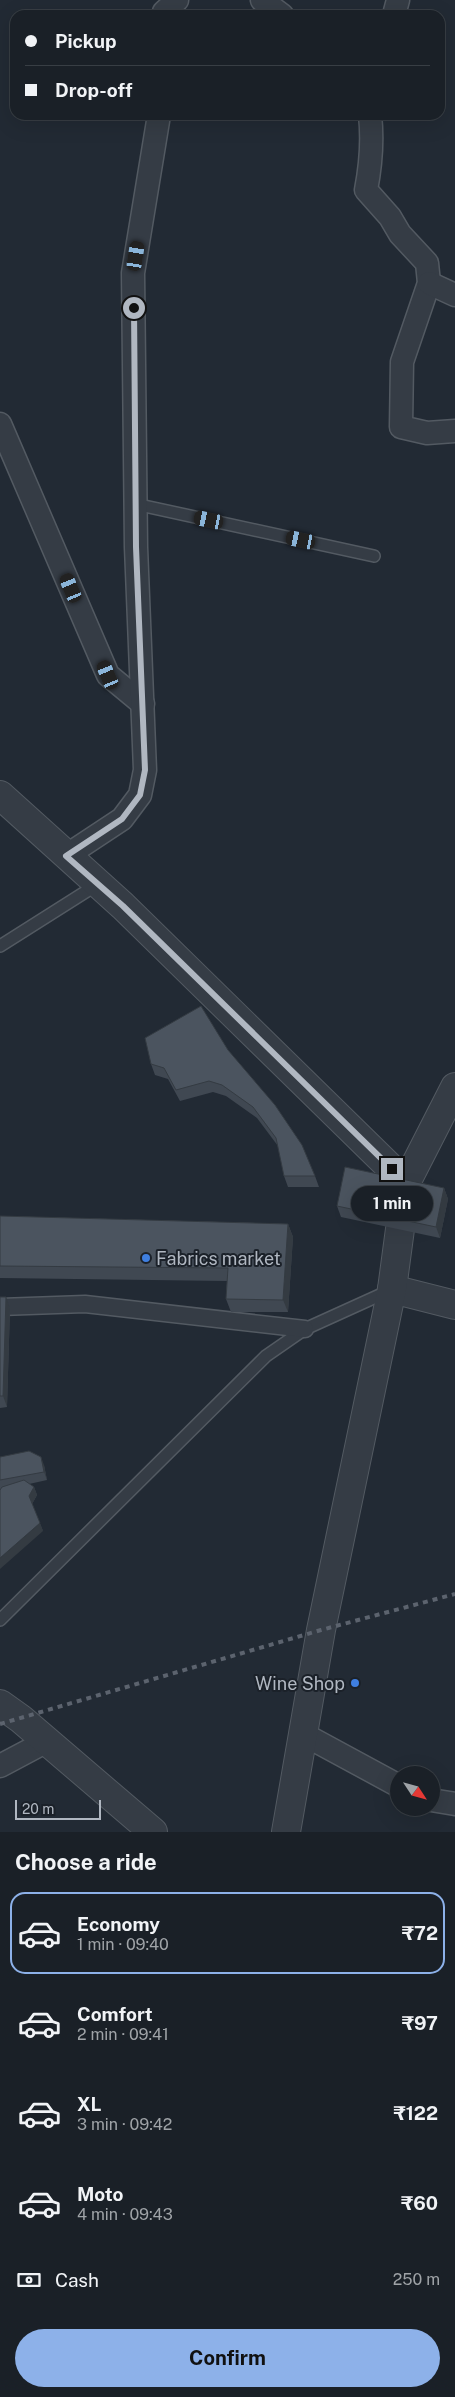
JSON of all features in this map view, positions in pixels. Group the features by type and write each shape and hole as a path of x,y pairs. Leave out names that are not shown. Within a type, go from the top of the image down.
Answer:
{"street":[{"path":"262,0 275,10"},
{"path":"66,856 122,819 140,795 145,770 135,504 134,273 158,120"},
{"path":"371,120 373,144 366,190 390,217 400,234 427,263 429,283 402,362 401,426 426,433 455,432"},
{"path":"429,283 455,295"},
{"path":"0,424 108,675 143,704"},
{"path":"0,795 98,884 406,1186 455,1086"},
{"path":"286,1832 323,1621 392,1289 400,1229"},
{"path":"392,1289 455,1305"},
{"path":"0,1307 85,1304 305,1329"},
{"path":"0,1704 47,1741 153,1832"},
{"path":"303,1734 390,1781"},
{"path":"0,1766 47,1741"},
{"path":"440,1802 455,1804"}],"lane":[{"path":"135,504 374,556"},
{"path":"0,946 98,884"},
{"path":"0,1620 266,1356 305,1329 392,1289"}],"building":[{"path":"201,1006 228,1050 275,1105 302,1145 315,1176 284,1176 276,1138 253,1107 222,1085 209,1081 176,1090 164,1068 151,1064 145,1038"},
{"path":"345,1167 444,1188 436,1227 337,1206"},
{"name":"Fabrics market","path":"0,1216 288,1224 283,1300 226,1299 228,1268 0,1266"},
{"path":"0,1297 6,1297 3,1396 0,1396"},
{"path":"29,1451 41,1457 44,1472 0,1480 0,1457"},
{"path":"24,1480 34,1487 29,1496 40,1523 0,1558 0,1490 2,1487"}],"railway":[{"path":"0,1724 321,1630 455,1594"}],"place":[{"name":"Fabrics market","path":"146,1258"},
{"name":"Wine Shop","path":"355,1683"}],"route":[{"path":"134,308 136,547 145,770 140,795 122,819 66,856 123,906 392,1169"}]}
